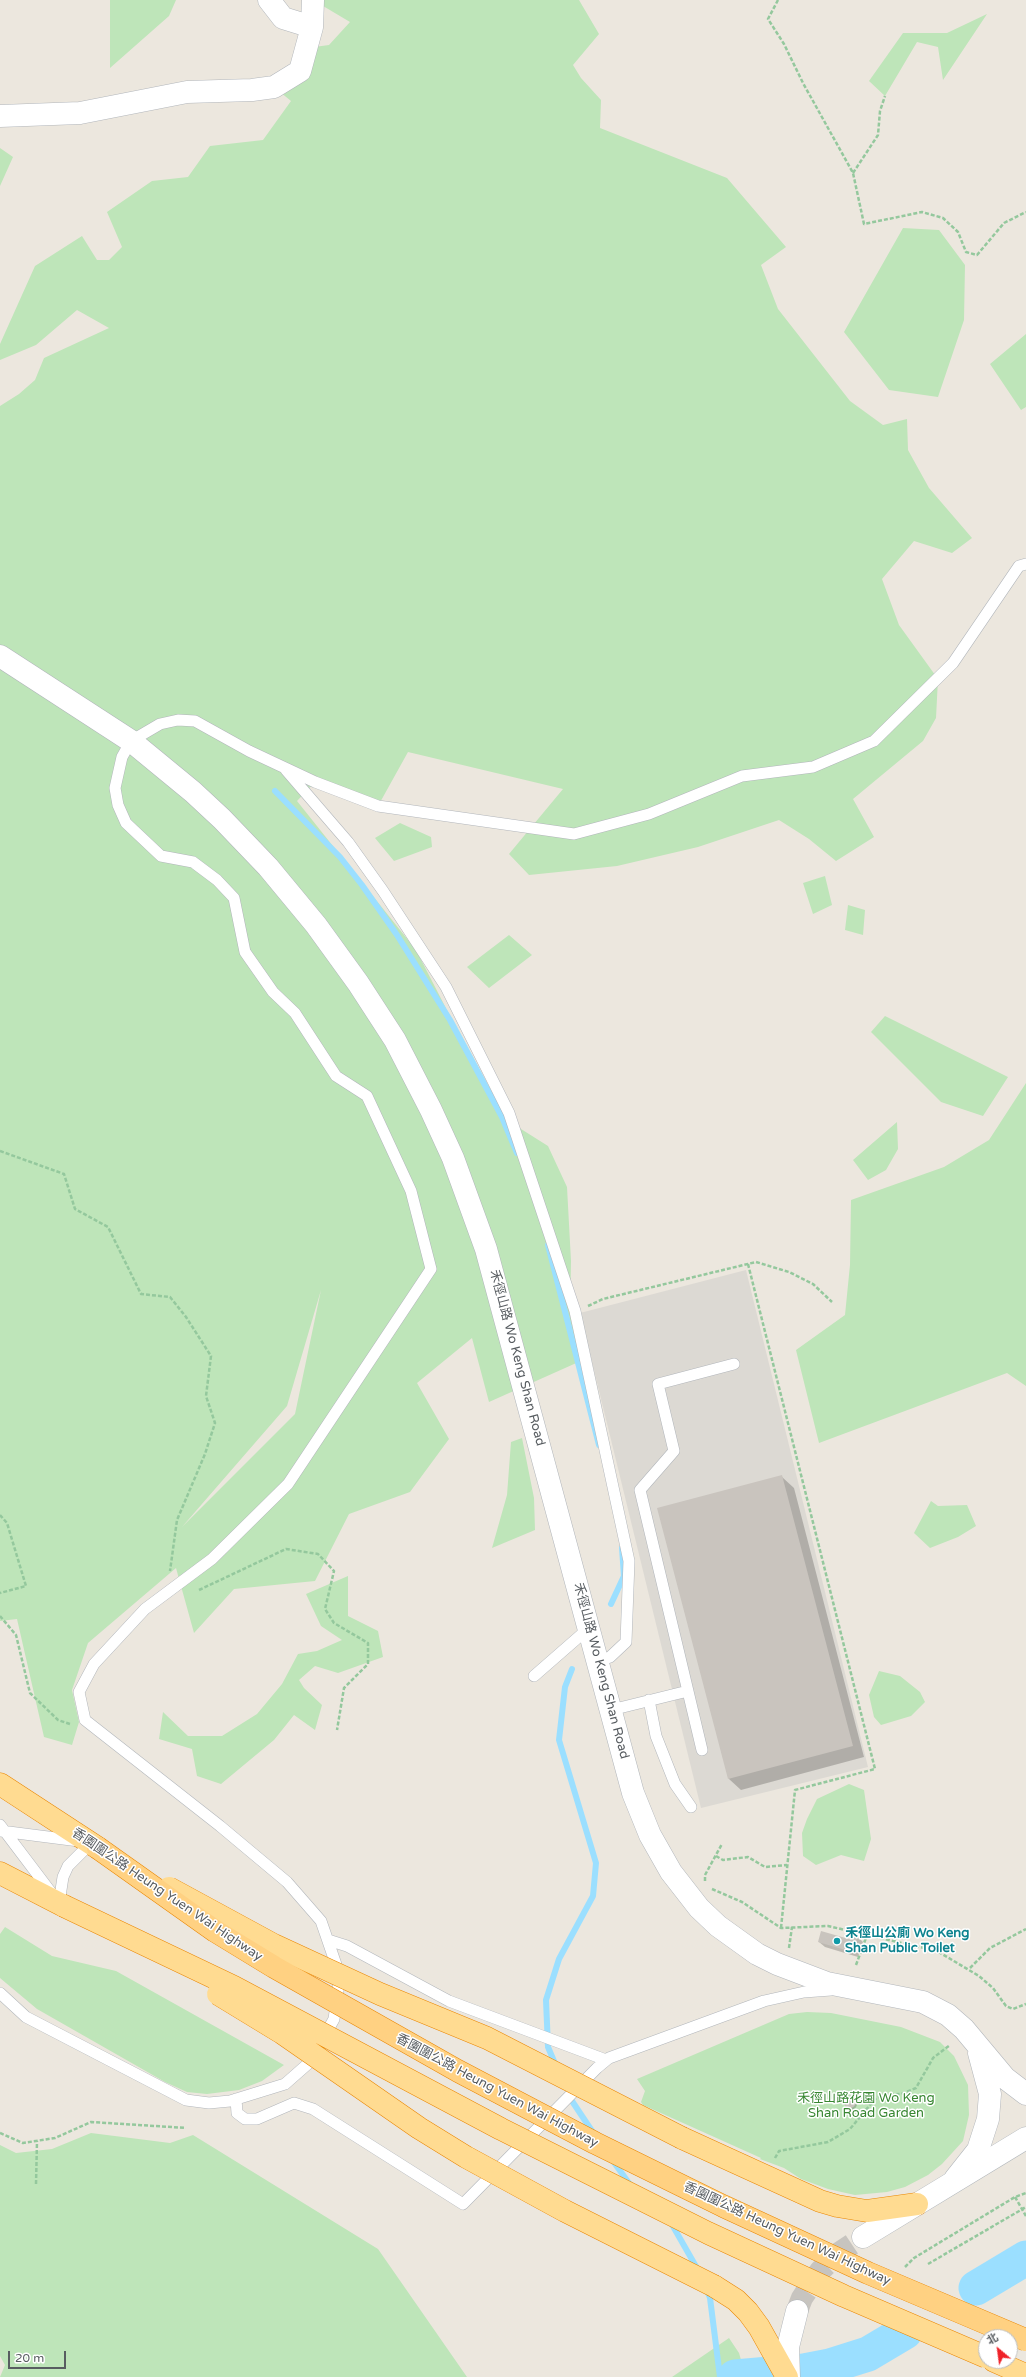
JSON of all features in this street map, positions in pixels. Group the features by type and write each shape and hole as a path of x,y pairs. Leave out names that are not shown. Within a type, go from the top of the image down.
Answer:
{"highway":[{"name":"香園圍公路 Heung Yuen Wai Highway","path":"0,1784 95,1845 215,1931 274,1968 458,2071 595,2143 723,2206 868,2273 1026,2340"},
{"path":"95,1845 208,1911 274,1945 380,1994 487,2038 682,2138 820,2201 837,2206 867,2211 917,2204"},
{"path":"0,1873 62,1905 247,1994 501,2129 708,2233 844,2296 978,2354"},
{"path":"62,1905 282,2033 419,2128 486,2169 714,2286 736,2300 748,2312 788,2377"},
{"path":"1012,2369 1026,2375"}],"street":[{"path":"269,0 283,18 312,27"},
{"path":"0,116 80,113 187,92 252,90 274,86 300,71 312,27 313,0"},
{"name":"禾徑山路 Wo Keng Shan Road","path":"0,656 131,741 193,792 222,819 290,893 358,983 412,1073 453,1158 486,1249 633,1793 650,1835 671,1872 699,1908 739,1942 777,1964 827,1983 901,1997 937,2008 948,2014 975,2042 1005,2078 1026,2094"},
{"name":"禾徑山路 Wo Keng Shan Road","path":"954,2181 978,2150 988,2119 990,2094 975,2042"},
{"path":"863,2237 1026,2138"},
{"path":"788,2377 789,2337 797,2311"}],"lane":[{"path":"0,1993 26,2017 186,2100 208,2104 236,2099 285,2084 310,2062 334,2019 340,1976 321,1921 288,1882 220,1826 85,1720 79,1692 94,1664 145,1609 212,1559 288,1484 431,1269 411,1191 367,1096 336,1076 295,1013 273,992 245,952 234,898 217,880 193,862 161,856 126,823 118,805 115,788 122,757 131,741 160,724 178,720 195,721 249,751 315,782 378,806 574,834 649,814 742,776 813,767 874,741 953,663 1019,566 1026,564"},
{"path":"283,767 348,842 446,987 509,1113 575,1311 629,1561 626,1642 610,1657 598,1660"},
{"path":"702,1750 640,1490 674,1451 658,1384 734,1364"},
{"path":"534,1676 589,1628"},
{"path":"611,1710 688,1691"},
{"path":"649,1700 656,1736 675,1784 691,1808"},
{"path":"2,1829 95,1845"},
{"path":"2,1829 62,1905"},
{"path":"62,1905 63,1876 68,1866 95,1845"},
{"path":"328,1940 347,1946 449,2001 606,2060"},
{"path":"236,2099 237,2113 244,2119 257,2119 294,2103 313,2109 462,2204 606,2060 652,2041 764,2001 804,1992 860,1989"}],"path":[{"path":"778,0 768,19 784,44 803,83 853,173 864,224 922,212 943,218 958,232 966,252 978,255 1004,223 1026,212"},
{"path":"853,173 878,136 880,111 885,96"},
{"path":"0,1151 64,1174 75,1209 108,1228 141,1294 170,1297 186,1317 211,1356 206,1396 215,1423 205,1454 176,1520 167,1593"},
{"path":"575,1311 603,1299 756,1262 789,1272 812,1284 832,1302"},
{"path":"748,1264 875,1769 795,1790 781,1928"},
{"path":"0,1515 7,1523 26,1586 0,1593"},
{"path":"196,1591 286,1549 318,1554 334,1571 325,1609 334,1623 368,1643 368,1664 344,1688 337,1730"},
{"path":"0,1616 16,1635 30,1693 58,1720 80,1727 85,1720"},
{"path":"722,1844 705,1874 708,1887 742,1902 781,1928 828,1926 937,1951 979,1976 994,1988 1006,2006 1013,2009 1026,2004"},
{"path":"716,1856 723,1860 748,1857 765,1867 787,1865"},
{"path":"789,1948 792,1927"},
{"path":"970,1968 990,1948 1026,1929"},
{"path":"856,1965 867,1935"},
{"path":"774,2160 779,2151 828,2142 838,2137 850,2129 868,2106 882,2094 901,2094 916,2088 933,2058 953,2042"},
{"path":"0,2132 23,2143 55,2138 91,2122 186,2128"},
{"path":"36,2184 38,2141"},
{"path":"901,2271 914,2258 1015,2197 1026,2193"},
{"path":"1015,2197 1026,2216"},
{"path":"928,2264 1026,2207"}],"shaded area":[{"path":"746,1270 868,1767 701,1808 580,1313"}],"green space":[{"path":"110,0 176,0 169,16 110,68"},
{"path":"313,0 579,0 599,34 573,65 581,78 601,100 600,128 727,178 786,247 761,265 778,309 850,401 883,425 907,419 908,450 929,488 972,538 952,553 914,541 882,579 899,625 938,679 936,718 923,741 853,799 874,837 836,861 809,839 779,820 698,847 617,866 529,875 509,854 563,789 408,752 378,806 315,782 297,801 416,950 502,1117 548,1146 567,1187 571,1261 570,1312 583,1360 489,1402 472,1338 417,1383 449,1439 410,1492 349,1514 315,1581 234,1589 194,1633 176,1568 88,1643 72,1690 79,1722 72,1745 44,1737 17,1619 0,1621 0,406 19,394 35,380 44,358 109,328 77,310 36,345 0,360 0,344 35,266 82,236 97,260 109,260 122,247 107,212 152,181 188,177 210,146 263,140 291,101 274,87 307,48 329,45 350,22","holes":["321,1290 295,1414 182,1527 287,1406"]},
{"path":"987,14 943,80 938,47 917,42 885,96 869,81 903,33 947,33"},
{"path":"0,148 13,157 0,186"},
{"path":"903,228 939,230 965,265 964,320 938,397 889,390 844,332"},
{"path":"1026,334 1026,407 1021,410 990,364"},
{"path":"400,823 431,837 432,847 394,861 375,838"},
{"path":"825,876 832,905 813,914 803,883"},
{"path":"848,905 865,910 863,935 845,930"},
{"path":"509,935 532,955 489,988 467,967"},
{"path":"885,1016 1008,1077 983,1116 941,1102 871,1032"},
{"path":"1026,1083 1026,1386 1007,1373 819,1443 796,1350 845,1315 850,1265 851,1200 944,1167 989,1140"},
{"path":"897,1122 898,1149 886,1170 868,1180 853,1160"},
{"path":"522,1438 534,1498 535,1530 492,1548 507,1495 511,1442"},
{"path":"931,1501 938,1506 967,1505 976,1526 958,1537 930,1548 914,1533"},
{"path":"348,1576 348,1616 378,1631 383,1657 338,1673 315,1666 299,1680 304,1688 322,1705 315,1730 294,1715 274,1740 221,1784 197,1776 192,1749 159,1739 163,1712 188,1736 222,1736 257,1714 282,1684 298,1654 317,1651 342,1640 321,1626 306,1594"},
{"path":"879,1671 900,1676 920,1692 925,1702 911,1716 881,1725 874,1717 869,1695"},
{"path":"849,1784 864,1790 871,1839 864,1861 841,1855 816,1865 803,1856 802,1833 807,1819 817,1799"},
{"path":"5,1927 52,1956 116,1971 284,2065 262,2081 239,2090 207,2094 187,2092 165,2082 37,2009 0,1978 0,1934"},
{"name":"禾徑山路花園 Wo Keng Shan Road Garden","path":"807,2012 831,2013 901,2027 940,2042 954,2056 968,2085 969,2115 963,2141 942,2164 928,2175 905,2187 887,2192 855,2195 828,2189 801,2179 784,2168 760,2159 761,2158 643,2105 641,2102 645,2091 637,2079 789,2014"},
{"path":"91,2133 170,2143 193,2135 378,2249 467,2377 0,2377 5,2365 0,2356 0,2145 16,2153 52,2149"},
{"path":"729,2338 739,2353 746,2377 672,2377"}],"building":[{"path":"782,1475 853,1746 728,1779 657,1508"},
{"name":"禾徑山公廁 Wo Keng Shan Public Toilet","path":"821,1931 849,1939 851,1933 858,1935 853,1952 818,1942"},
{"path":"848,2096 852,2096 856,2102 852,2108 848,2108 844,2104 844,2100"}],"waterway":[{"path":"275,791 340,857 362,885 397,935 450,1020 502,1117 517,1153"},
{"path":"548,1245 599,1445"},
{"path":"611,1604 624,1576 622,1548"},
{"path":"556,2066 548,2047 546,2000 559,1959 593,1896 596,1863 559,1740 565,1687 572,1669"},
{"path":"568,2095 594,2134"},
{"path":"613,2161 631,2186"},
{"path":"670,2221 698,2270"},
{"path":"976,2288 1026,2258"},
{"path":"707,2290 710,2298 720,2377"},
{"path":"735,2377 804,2371 830,2366 868,2354 905,2332"}],"tunnel":[{"path":"797,2311 802,2298 820,2271 839,2253 863,2237"}],"place":[{"name":"禾徑山公廁 Wo Keng Shan Public Toilet","path":"837,1941"}]}
